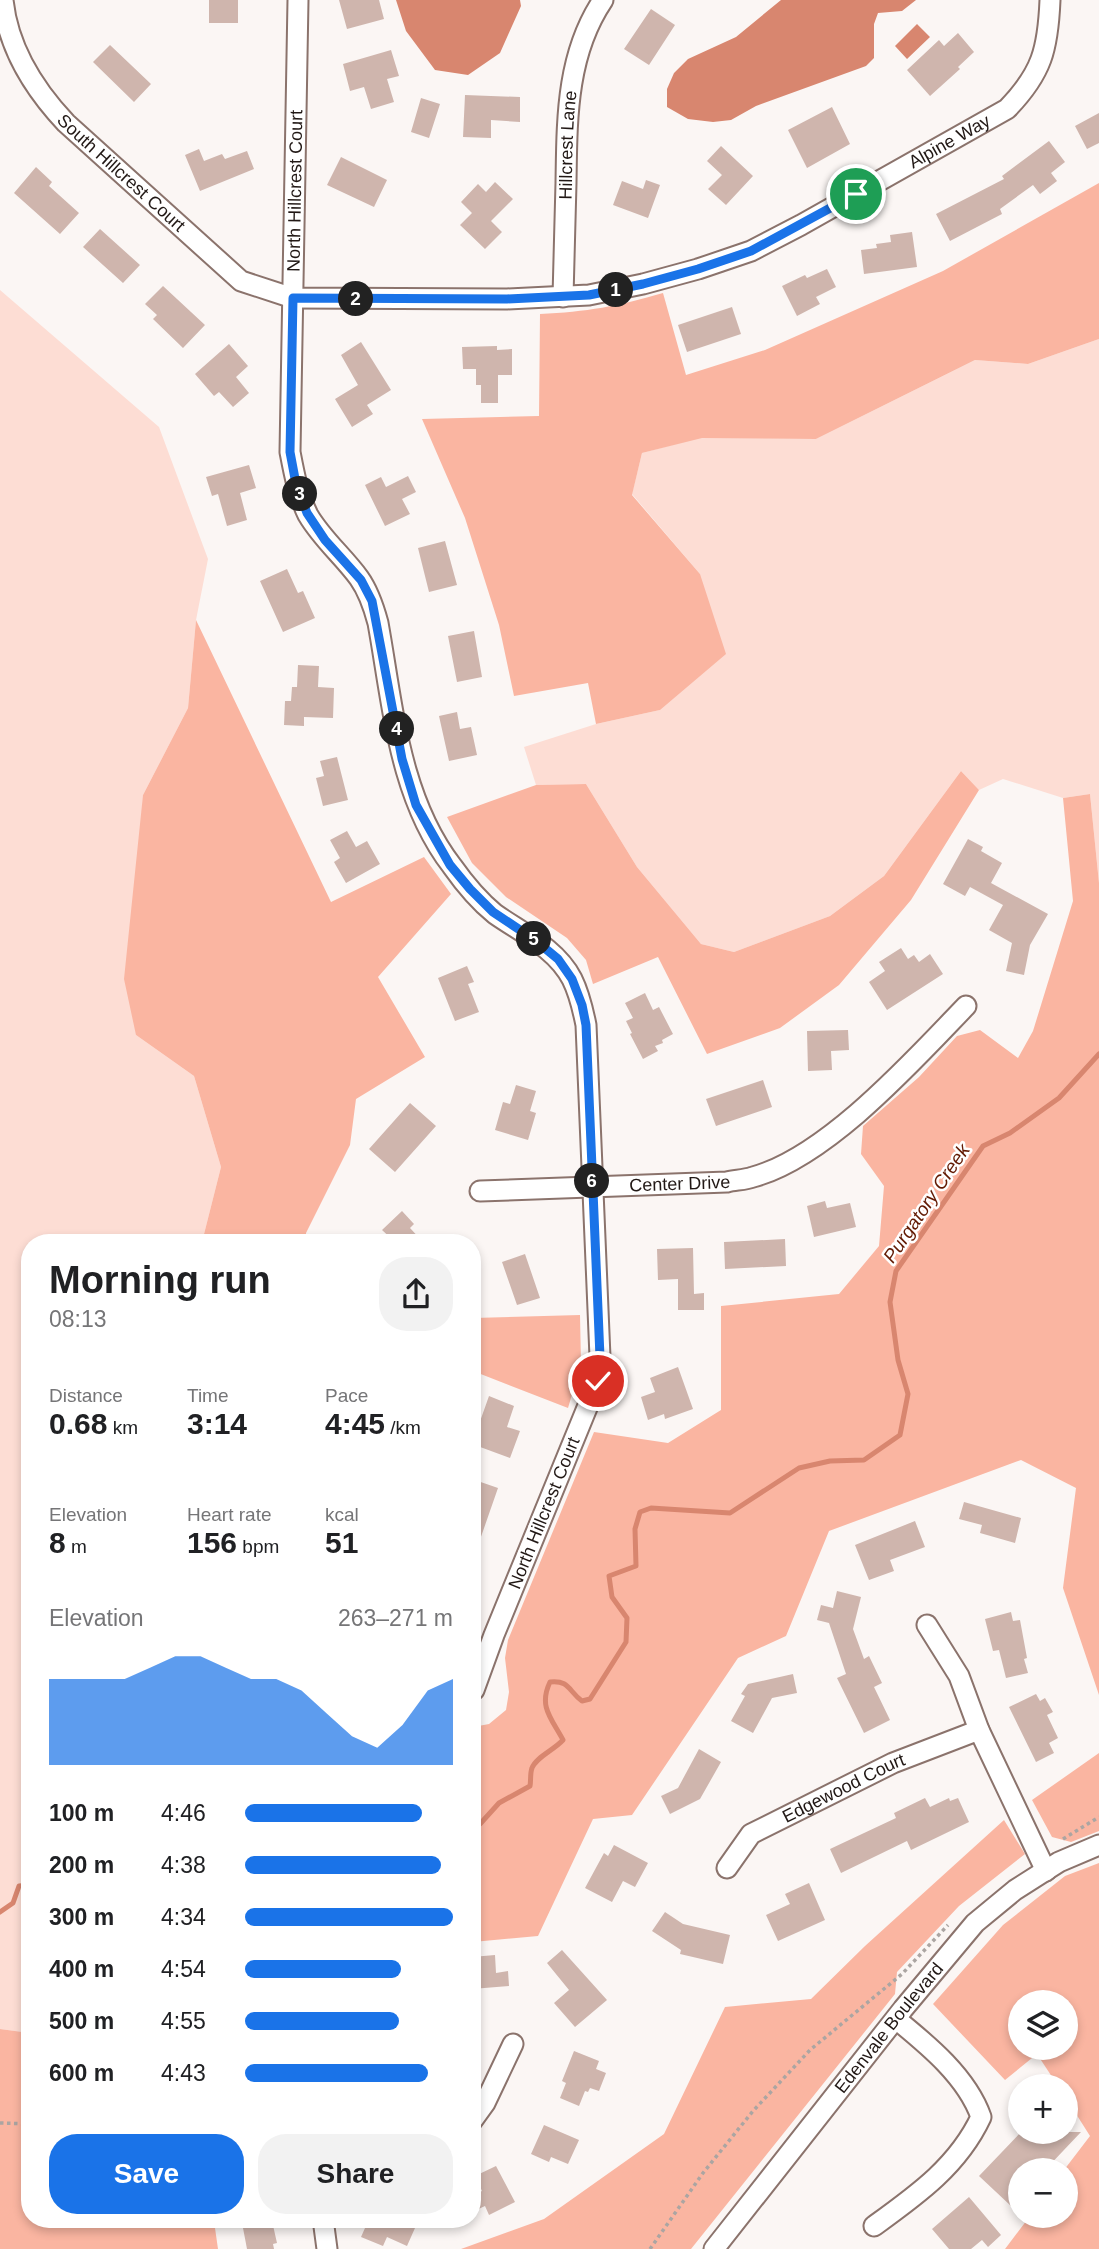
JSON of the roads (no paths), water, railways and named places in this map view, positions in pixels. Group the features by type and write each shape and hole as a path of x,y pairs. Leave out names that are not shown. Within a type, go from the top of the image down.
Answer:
{"street":[{"name":"South Hillcrest Court","path":"4,0 12,40 25,71 43,99 66,123 241,281 293,298"},
{"name":"North Hillcrest Court","path":"298,0 290,452 296,484 313,522 325,540 361,580 372,601 402,759 416,805 450,865 493,912 558,959 572,979 586,1025 600,1357 598,1381 481,1673"},
{"name":"Hillcrest Lane","path":"563,297 570,82 582,42 603,0"},
{"name":"Alpine Way","path":"293,298 507,299 589,295 643,284 751,251 802,225 1007,108 1024,91 1038,69 1046,45 1050,0"},
{"name":"Center Drive","path":"480,1191 727,1182 754,1177 777,1168 859,1112 965,1006"},
{"path":"928,1625 959,1676 979,1730 1042,1862"},
{"name":"Edgewood Court","path":"727,1868 751,1833 893,1763 979,1730"},
{"name":"Edenvale Boulevard","path":"714,2249 895,2019 975,1923 1015,1890 1042,1862 1059,1862 1099,1845"},
{"path":"874,2226 920,2193 946,2167 970,2140 981,2117 977,2106 957,2078 916,2036 895,2019"},
{"path":"481,2109 513,2045"},
{"path":"324,2228 327,2249"}],"waterway":[{"name":"Purgatory Creek","path":"481,1823 499,1803 530,1786 534,1764 563,1740 546,1706 545,1699 550,1682 565,1684 582,1701 590,1699 626,1642 627,1618 612,1597 609,1576 636,1566 635,1529 640,1512 651,1508 730,1513 799,1468 830,1461 864,1460 900,1435 908,1394 898,1360 890,1302 896,1271 983,1146 1010,1133 1059,1098 1099,1054"},
{"name":"Purgatory Creek","path":"0,1912 13,1903 21,1886"}]}
